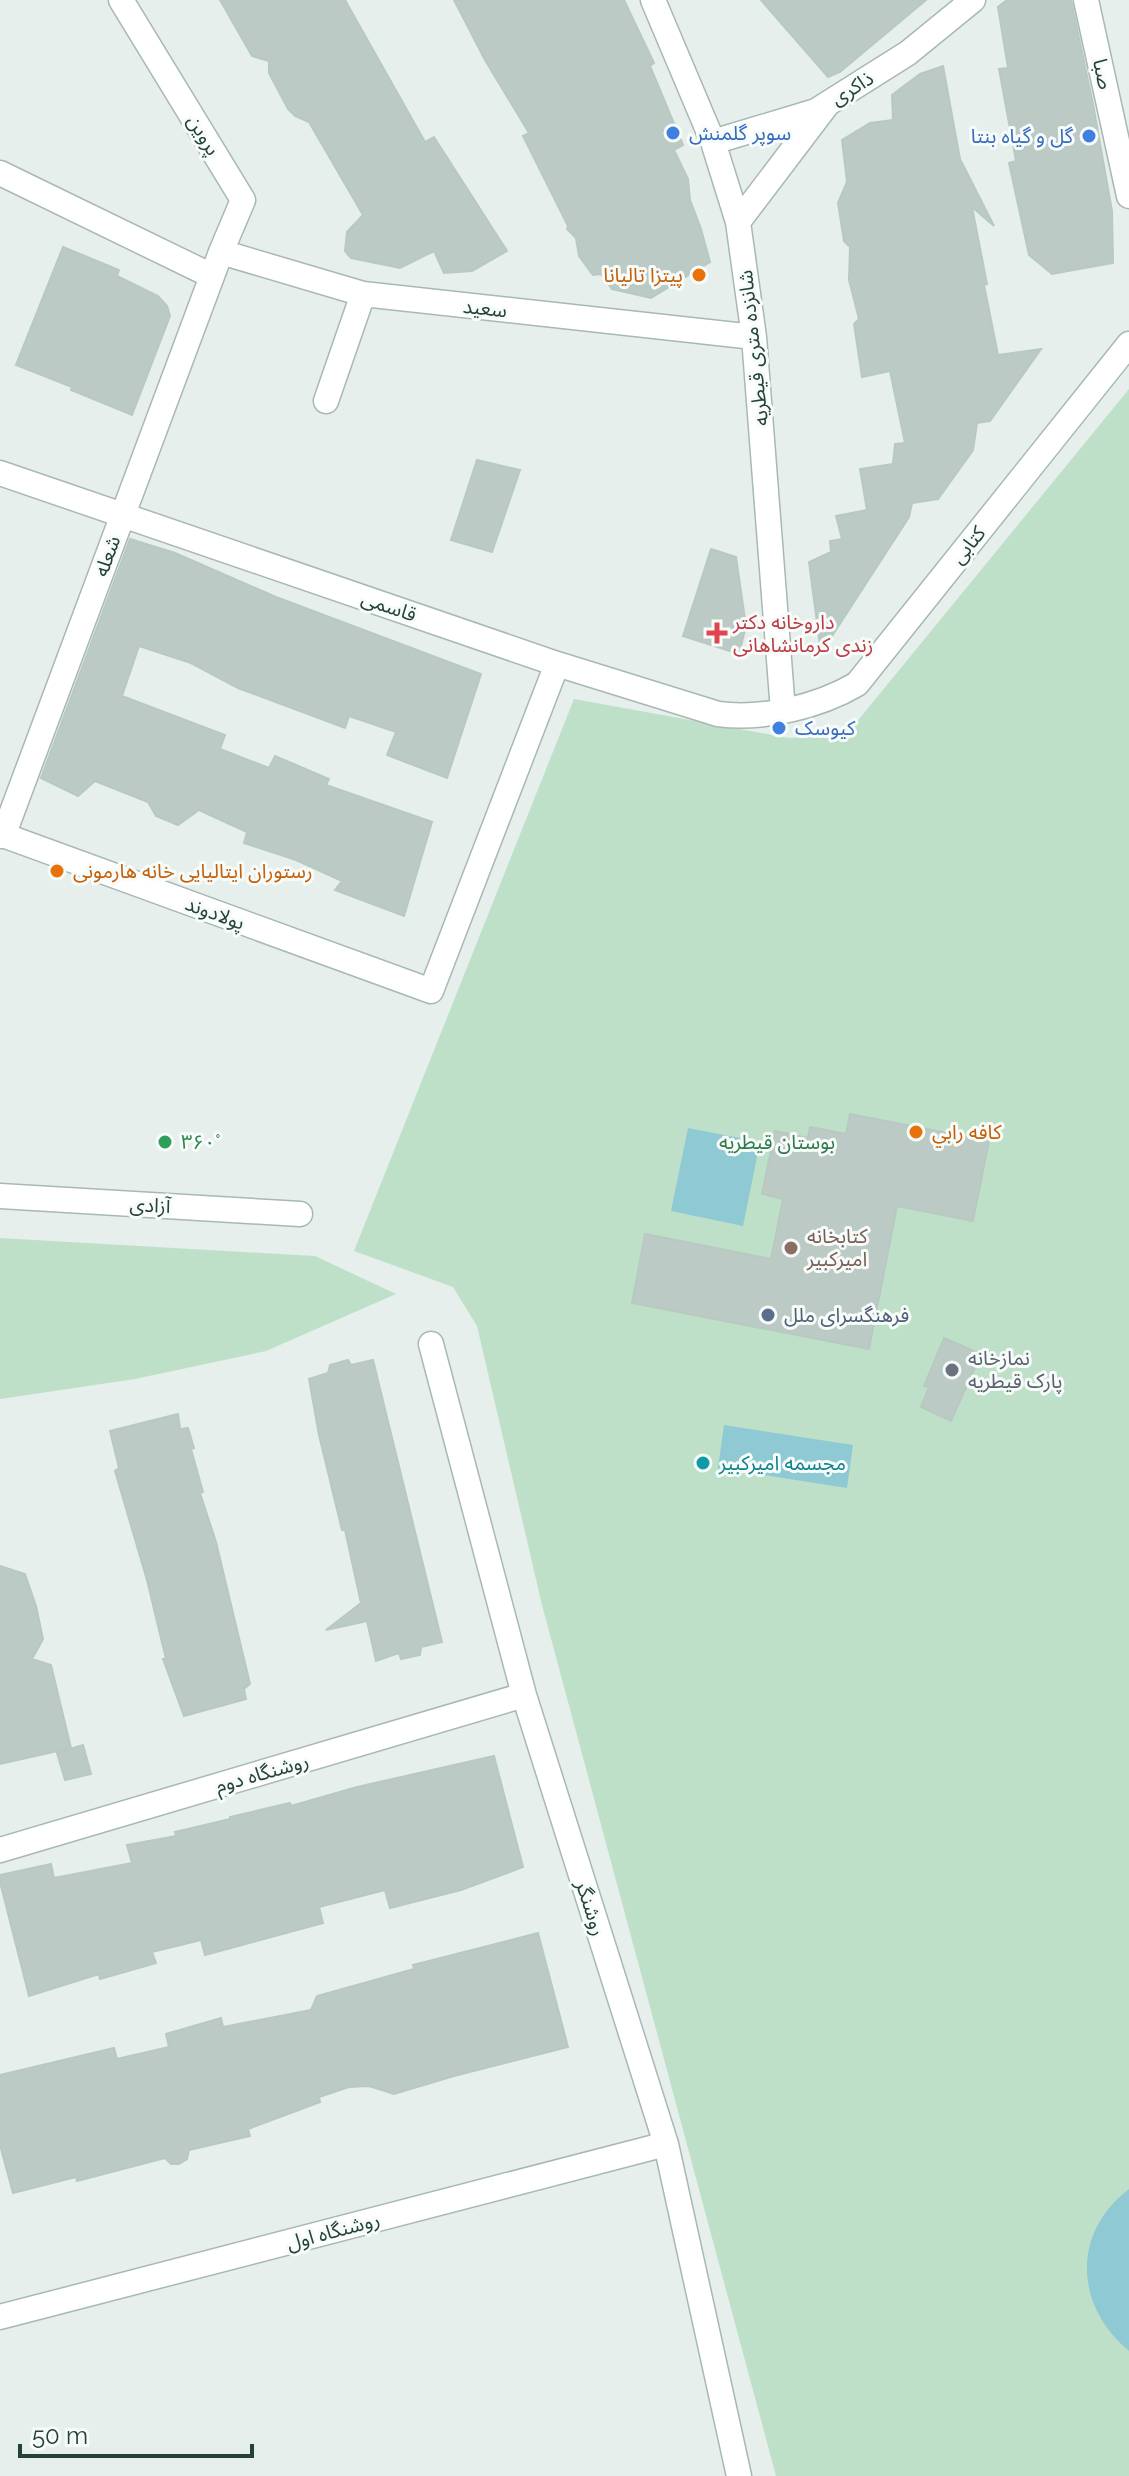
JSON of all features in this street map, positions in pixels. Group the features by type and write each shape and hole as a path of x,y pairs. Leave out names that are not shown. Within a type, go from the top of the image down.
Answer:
{"street":[{"name":"پروین","path":"121,0 243,200 212,276"},
{"name":"ذاکری","path":"713,142 816,111 908,53 973,0"},
{"name":"صبا","path":"1086,0 1129,196"},
{"name":"شانزده متری قیطریه","path":"655,2 713,142 738,222 754,337 783,711"},
{"path":"738,222 829,103"},
{"path":"0,173 212,276"},
{"name":"سعید","path":"221,252 363,294 754,337"},
{"name":"شعله","path":"2,835 212,276"},
{"path":"326,401 363,294"},
{"name":"کتابی","path":"783,711 839,695 857,684 1129,344"},
{"name":"قاسمی","path":"0,473 557,664 718,714 737,717 783,711"},
{"name":"پولادوند","path":"2,835 431,991 557,664"},
{"name":"آزادی","path":"0,1196 300,1214"},
{"name":"روشنگر","path":"431,1344 524,1695 666,2144 739,2476"},
{"name":"روشنگاه دوم","path":"0,1850 524,1695"},
{"name":"روشنگاه اول","path":"0,2317 666,2144"}],"green space":[{"name":"بوستان قیطریه","path":"1129,389 1129,2476 776,2476 542,1605 477,1326 453,1287 354,1251 574,699 789,738 846,735"},
{"path":"0,1238 315,1256 396,1294 266,1351 135,1379 0,1399"}],"water":[{"path":"688,1128 760,1142 743,1226 671,1211"},
{"path":"724,1425 853,1445 847,1488 718,1468"},
{"path":"1129,2189 1129,2351 1111,2333 1098,2313 1090,2292 1087,2270 1089,2248 1097,2227 1110,2207"}],"building":[{"path":"220,0 345,0 425,142 434,137 507,251 472,271 444,273 434,251 400,268 351,258 345,251 347,232 363,215 309,122 288,109 269,73 269,61 252,56"},
{"path":"454,0 624,0 654,63 650,66 683,145 674,150 688,179 690,200 710,262 651,298 612,289 601,274 593,275 579,256 576,238 567,229 523,136 529,133 485,60"},
{"path":"761,0 926,0 840,72 828,77"},
{"path":"1007,0 1071,0 1112,211 1113,263 1052,274 1029,255 1009,163 1016,161 999,69 1008,68 998,7"},
{"path":"943,66 960,159 994,226 972,207 998,355 1041,349 990,421 977,423 973,450 938,499 912,503 909,517 821,653 809,562 831,552 830,541 842,539 836,516 867,510 860,469 893,464 895,444 905,443 890,371 862,377 854,324 859,319 849,280 850,247 844,241 838,203 847,182 842,140 870,123 893,120 892,95 920,74"},
{"path":"63,247 119,270 117,276 158,296 167,306 170,316 132,415 16,365"},
{"path":"477,460 520,470 492,552 451,540"},
{"path":"130,539 175,553 276,597 481,674 447,778 387,755 396,732 349,716 345,728 238,688 191,663 139,646 122,696 225,735 220,749 269,768 275,756 329,779 326,785 432,822 404,916 335,890 342,881 296,860 244,843 247,832 199,810 178,825 156,816 148,802 95,781 78,796 41,778"},
{"path":"711,549 736,557 746,626 739,654 683,636"},
{"path":"850,1114 989,1141 973,1221 897,1206 869,1349 632,1303 645,1234 771,1259 783,1199 762,1194 775,1131 808,1138 810,1127 846,1134"},
{"name":"نمازخانه پارک قیطریه","path":"944,1338 981,1354 951,1421 921,1407 929,1387 924,1386"},
{"path":"348,1360 351,1365 373,1360 442,1642 421,1647 420,1655 401,1659 399,1653 376,1661 367,1621 326,1630 361,1603 319,1435 309,1379 328,1373 330,1365"},
{"path":"178,1414 180,1429 188,1428 194,1448 191,1449 203,1492 200,1493 216,1542 250,1684 244,1689 246,1699 184,1716 163,1659 166,1659 147,1580 115,1471 119,1468 110,1431"},
{"path":"0,1566 25,1574 43,1639 32,1659 51,1665 71,1748 0,1764"},
{"path":"83,1745 91,1774 65,1780 57,1753"},
{"path":"494,1756 523,1867 461,1890 390,1908 385,1890 319,1907 323,1923 205,1955 201,1940 152,1952 156,1963 100,1979 99,1974 29,1996 0,1875 51,1864 54,1878 132,1863 127,1845 176,1836 175,1832 230,1817 290,1803 291,1806 357,1787"},
{"path":"538,1933 568,2047 394,2094 369,2086 349,2087 319,2097 320,2102 248,2129 250,2136 189,2150 187,2159 179,2164 171,2164 165,2158 77,2181 76,2177 13,2193 0,2145 0,2075 114,2048 117,2059 169,2047 166,2034 221,2018 223,2027 311,2010 317,1996 414,1969 413,1965"}],"place":[{"name":"سوپر گلمنش","path":"673,133"},
{"name":"گل و گیاه بنتا","path":"1089,136"},
{"name":"پیتزا تالیانا","path":"699,275"},
{"name":"داروخانه دکتر زندی کرمانشاهانی","path":"717,633"},
{"name":"کیوسک","path":"779,728"},
{"name":"رستوران ایتالیایی خانه هارمونی","path":"57,871"},
{"name":"كافه رابي","path":"916,1132"},
{"name":"۳۶۰°","path":"165,1142"},
{"name":"کتابخانه امیرکبیر","path":"791,1248"},
{"name":"فرهنگسرای ملل","path":"768,1315"},
{"name":"نمازخانه پارک قیطریه","path":"952,1370"},
{"name":"مجسمه امیرکبیر","path":"703,1463"}]}
